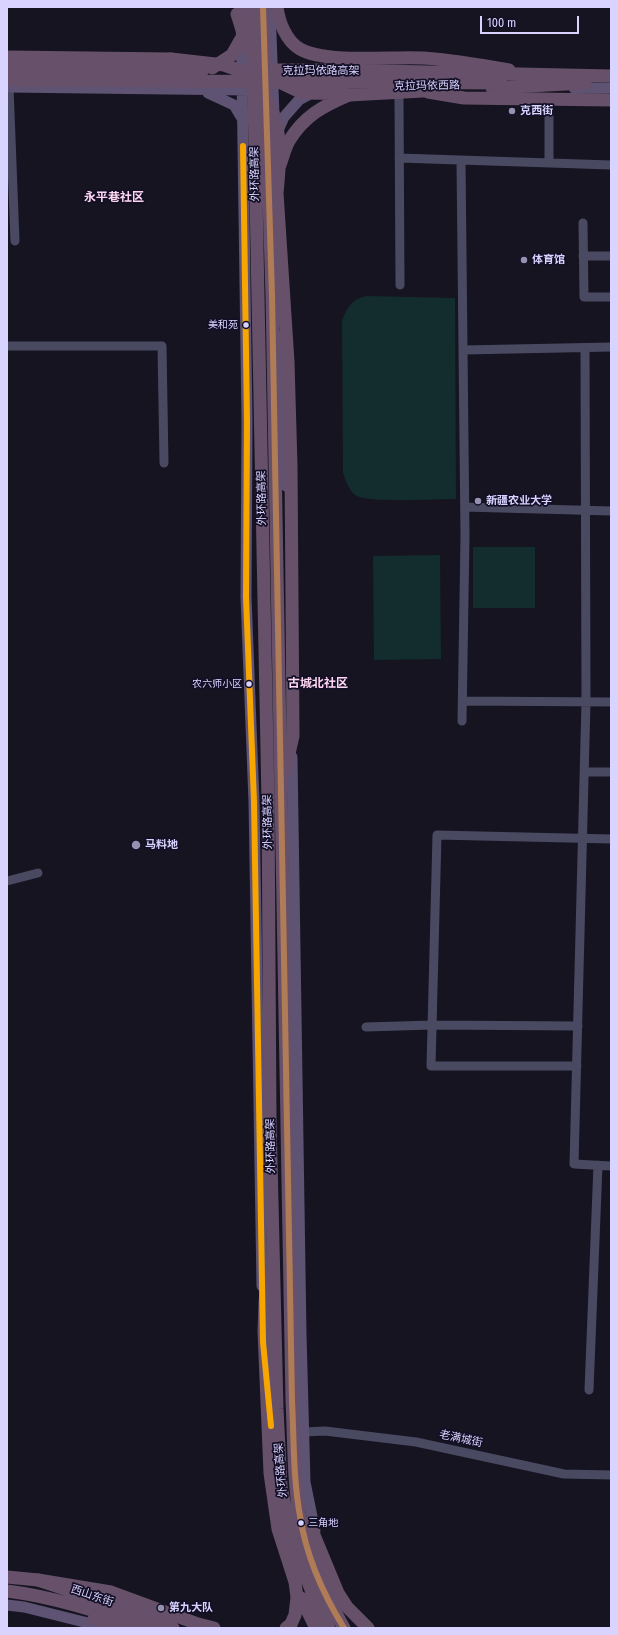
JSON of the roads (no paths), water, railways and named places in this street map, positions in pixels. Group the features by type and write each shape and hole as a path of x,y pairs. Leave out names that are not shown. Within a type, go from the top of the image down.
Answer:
{"highway":[{"path":"236,7 245,44 250,56 259,67 284,85 300,92 349,95 588,80 611,71"},
{"name":"外环路高架","path":"250,7 253,45 268,801 270,1112 277,1408 281,1487 292,1540 315,1600 329,1628"},
{"name":"外环路高架","path":"264,7 272,303 292,1401 297,1492 300,1517 314,1568 331,1604 346,1628"},
{"path":"277,7 278,18 286,35 299,48 314,54 332,57 430,59 463,62 539,74"},
{"path":"212,69 232,55 241,39"},
{"path":"7,57 171,59 224,65 244,72 260,87 277,122 279,166 277,194 288,362 291,466 293,736 280,793"},
{"name":"克拉玛依路高架","path":"7,68 337,70 611,76"},
{"name":"克拉玛依路高架","path":"8,84 588,80 611,84"},
{"path":"391,86 464,98 611,100"},
{"path":"279,166 289,142 304,121 325,105 349,95"},
{"path":"273,1237 265,1303 270,1473 278,1529 295,1582 316,1628"},
{"path":"297,1492 338,1593 348,1607 368,1628"},
{"path":"7,1578 38,1580 111,1592 198,1624 214,1628"},
{"path":"38,1580 99,1600 174,1628"},
{"path":"286,1628 293,1620 297,1608 295,1582"},
{"path":"13,1591 65,1607 118,1628"},
{"path":"13,1591 58,1600 91,1609 146,1628"}],"main road":[{"path":"241,7 247,421 246,597 254,802 263,1342 277,1493 292,1566 308,1612 309,1628"},
{"path":"270,7 284,467 291,540 292,798 305,1482 320,1554 346,1628"},
{"name":"克拉玛依西路","path":"7,68 272,69 588,80 611,76"},
{"name":"克拉玛依西路","path":"8,84 200,90 322,89 430,85 611,88"},
{"path":"274,137 284,117 299,100 322,89"},
{"path":"200,90 234,105 243,121"},
{"name":"西山东街","path":"7,1573 48,1581 114,1603 174,1628"},
{"path":"7,1604 110,1628"},
{"path":"308,1612 320,1628"}],"street":[{"path":"8,84 15,241"},
{"path":"399,99 400,285"},
{"path":"549,110 549,163"},
{"path":"399,158 611,165"},
{"path":"462,161 465,507 462,720"},
{"path":"582,223 584,297 611,297"},
{"path":"583,256 611,256"},
{"path":"7,346 162,346 164,463"},
{"path":"463,350 611,347"},
{"path":"585,348 586,702 574,1164 611,1166"},
{"path":"465,507 611,511"},
{"path":"463,701 611,702"},
{"path":"585,772 611,772"},
{"path":"577,1066 431,1066 437,835 611,839"},
{"path":"7,881 38,874"},
{"path":"366,1026 578,1026"},
{"path":"589,1390 598,1166"},
{"name":"老满城街","path":"304,1432 325,1431 416,1442 564,1474 611,1475"}],"place":[{"name":"克西街","path":"512,111"},
{"name":"体育馆","path":"524,260"},
{"name":"美和苑","path":"246,325"},
{"name":"新疆农业大学","path":"478,501"},
{"name":"农六师小区","path":"249,684"},
{"name":"马料地","path":"136,845"},
{"name":"三角地","path":"301,1523"},
{"name":"第九大队","path":"161,1608"}],"district":[{"name":"永平巷社区","path":"114,198"},
{"name":"古城北社区","path":"318,684"}]}
